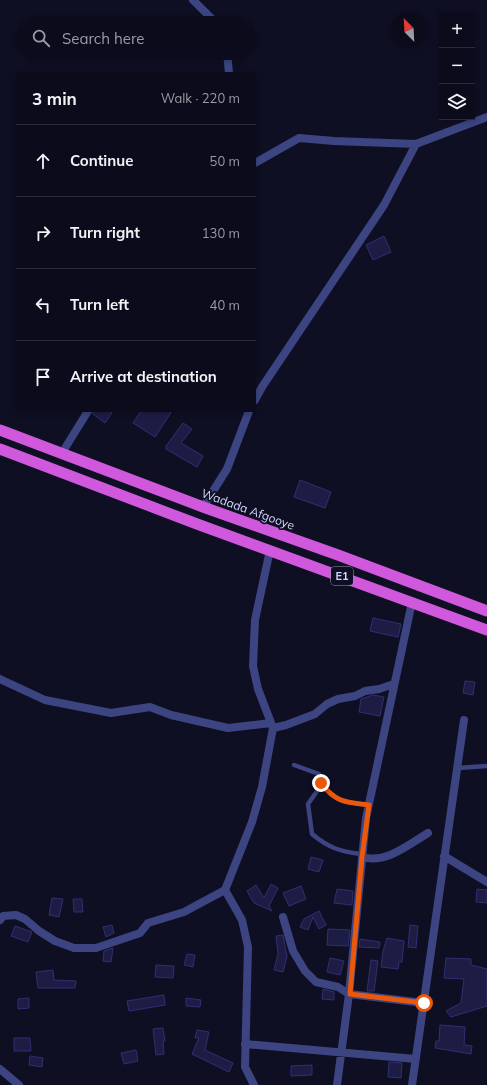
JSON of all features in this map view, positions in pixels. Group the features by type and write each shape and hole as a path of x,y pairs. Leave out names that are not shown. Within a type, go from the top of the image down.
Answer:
{"highway":[{"name":"Wadada Afgooye","path":"0,430 203,507 338,555 487,611"},
{"name":"E1","path":"0,449 487,630"}],"street":[{"path":"193,0 209,16"},
{"path":"228,60 229,72"},
{"path":"256,162 299,138 334,141 416,144 487,117"},
{"path":"256,398 262,386 384,205 416,144"},
{"path":"62,453 87,412"},
{"path":"203,507 227,469 250,412"},
{"path":"0,920 3,916 16,916 25,919 38,931 55,941 74,948 96,948 140,933 148,923 184,912 226,890 252,822 262,787 272,725 258,689 253,666 255,620 270,550"},
{"path":"337,1085 350,994 362,856 369,805 412,602"},
{"path":"0,679 45,700 69,706 91,708 111,713 150,707 171,715 228,728 286,725 315,714 327,704 338,699 355,696 365,691 379,689 394,684"},
{"path":"412,1085 464,720"},
{"path":"362,856 378,859 389,856 428,833"},
{"path":"444,856 487,882"},
{"path":"226,890 242,920 248,947 245,1067 254,1085"},
{"path":"283,917 293,951 304,972 316,982 338,987 350,994 424,1003"},
{"path":"245,1044 416,1059"},
{"path":"0,1069 19,1085"}],"lane":[{"path":"294,765 319,774 321,783 330,794 342,802 369,805"},
{"path":"457,768 487,766"},
{"path":"321,783 308,804 312,834 323,843 342,852 362,856"}],"building":[{"path":"384,236 391,252 373,260 366,245"},
{"path":"93,412 112,412 105,423 93,414"},
{"path":"140,412 171,412 155,437 133,423"},
{"path":"183,423 192,429 181,443 203,456 197,467 166,449 166,446"},
{"path":"300,480 331,492 325,508 294,497"},
{"path":"373,618 401,624 398,637 370,631"},
{"path":"465,681 475,682 473,695 463,693"},
{"path":"373,695 384,697 380,716 359,712 361,699"},
{"path":"311,857 323,860 319,872 308,869"},
{"path":"271,884 278,888 269,906 272,911 254,903 247,891 256,885 264,898"},
{"path":"301,886 306,899 289,906 283,893"},
{"path":"337,889 353,891 352,905 334,903"},
{"path":"477,889 487,890 487,903 476,902"},
{"path":"52,898 63,899 59,917 49,915"},
{"path":"73,899 82,899 83,912 74,912"},
{"path":"319,911 326,925 319,929 313,917 308,930 300,927 304,919"},
{"path":"112,925 114,933 106,937 103,927"},
{"path":"410,925 418,926 416,948 408,947"},
{"path":"15,926 32,932 28,942 11,936"},
{"path":"328,929 350,930 348,946 327,945"},
{"path":"283,935 287,957 283,972 274,970 278,954 276,936"},
{"path":"387,938 404,941 402,962 399,962 398,969 381,967 383,951"},
{"path":"360,939 380,942 379,948 359,947"},
{"path":"113,948 111,962 103,961 104,951"},
{"path":"187,954 195,955 193,967 184,965"},
{"path":"330,958 344,961 340,975 327,972"},
{"path":"446,958 471,959 471,965 487,969 487,1006 451,1017 446,1011 461,1003 464,979 444,978"},
{"path":"371,960 378,961 374,991 367,991"},
{"path":"156,965 174,966 173,978 155,977"},
{"path":"53,970 54,980 76,981 75,988 38,988 36,972"},
{"path":"323,989 334,992 334,1000 322,999"},
{"path":"164,995 165,1005 129,1011 127,1001"},
{"path":"29,998 29,1008 18,1009 18,999"},
{"path":"186,998 201,1000 200,1007 186,1006"},
{"path":"440,1025 465,1027 464,1045 472,1046 471,1054 435,1048 436,1041 439,1041"},
{"path":"163,1028 165,1041 163,1041 164,1054 156,1055 153,1029"},
{"path":"197,1030 209,1032 205,1050 233,1063 229,1072 192,1054 199,1038 195,1038"},
{"path":"14,1038 30,1038 31,1051 14,1051"},
{"path":"136,1050 138,1061 124,1064 121,1053"},
{"path":"30,1056 43,1058 42,1067 29,1065"},
{"path":"389,1062 402,1063 401,1078 388,1077"},
{"path":"312,1065 312,1075 291,1076 291,1066"}],"route":[{"path":"321,783 330,794 342,802 369,805 366,818 362,857 350,994 424,1003"}]}
